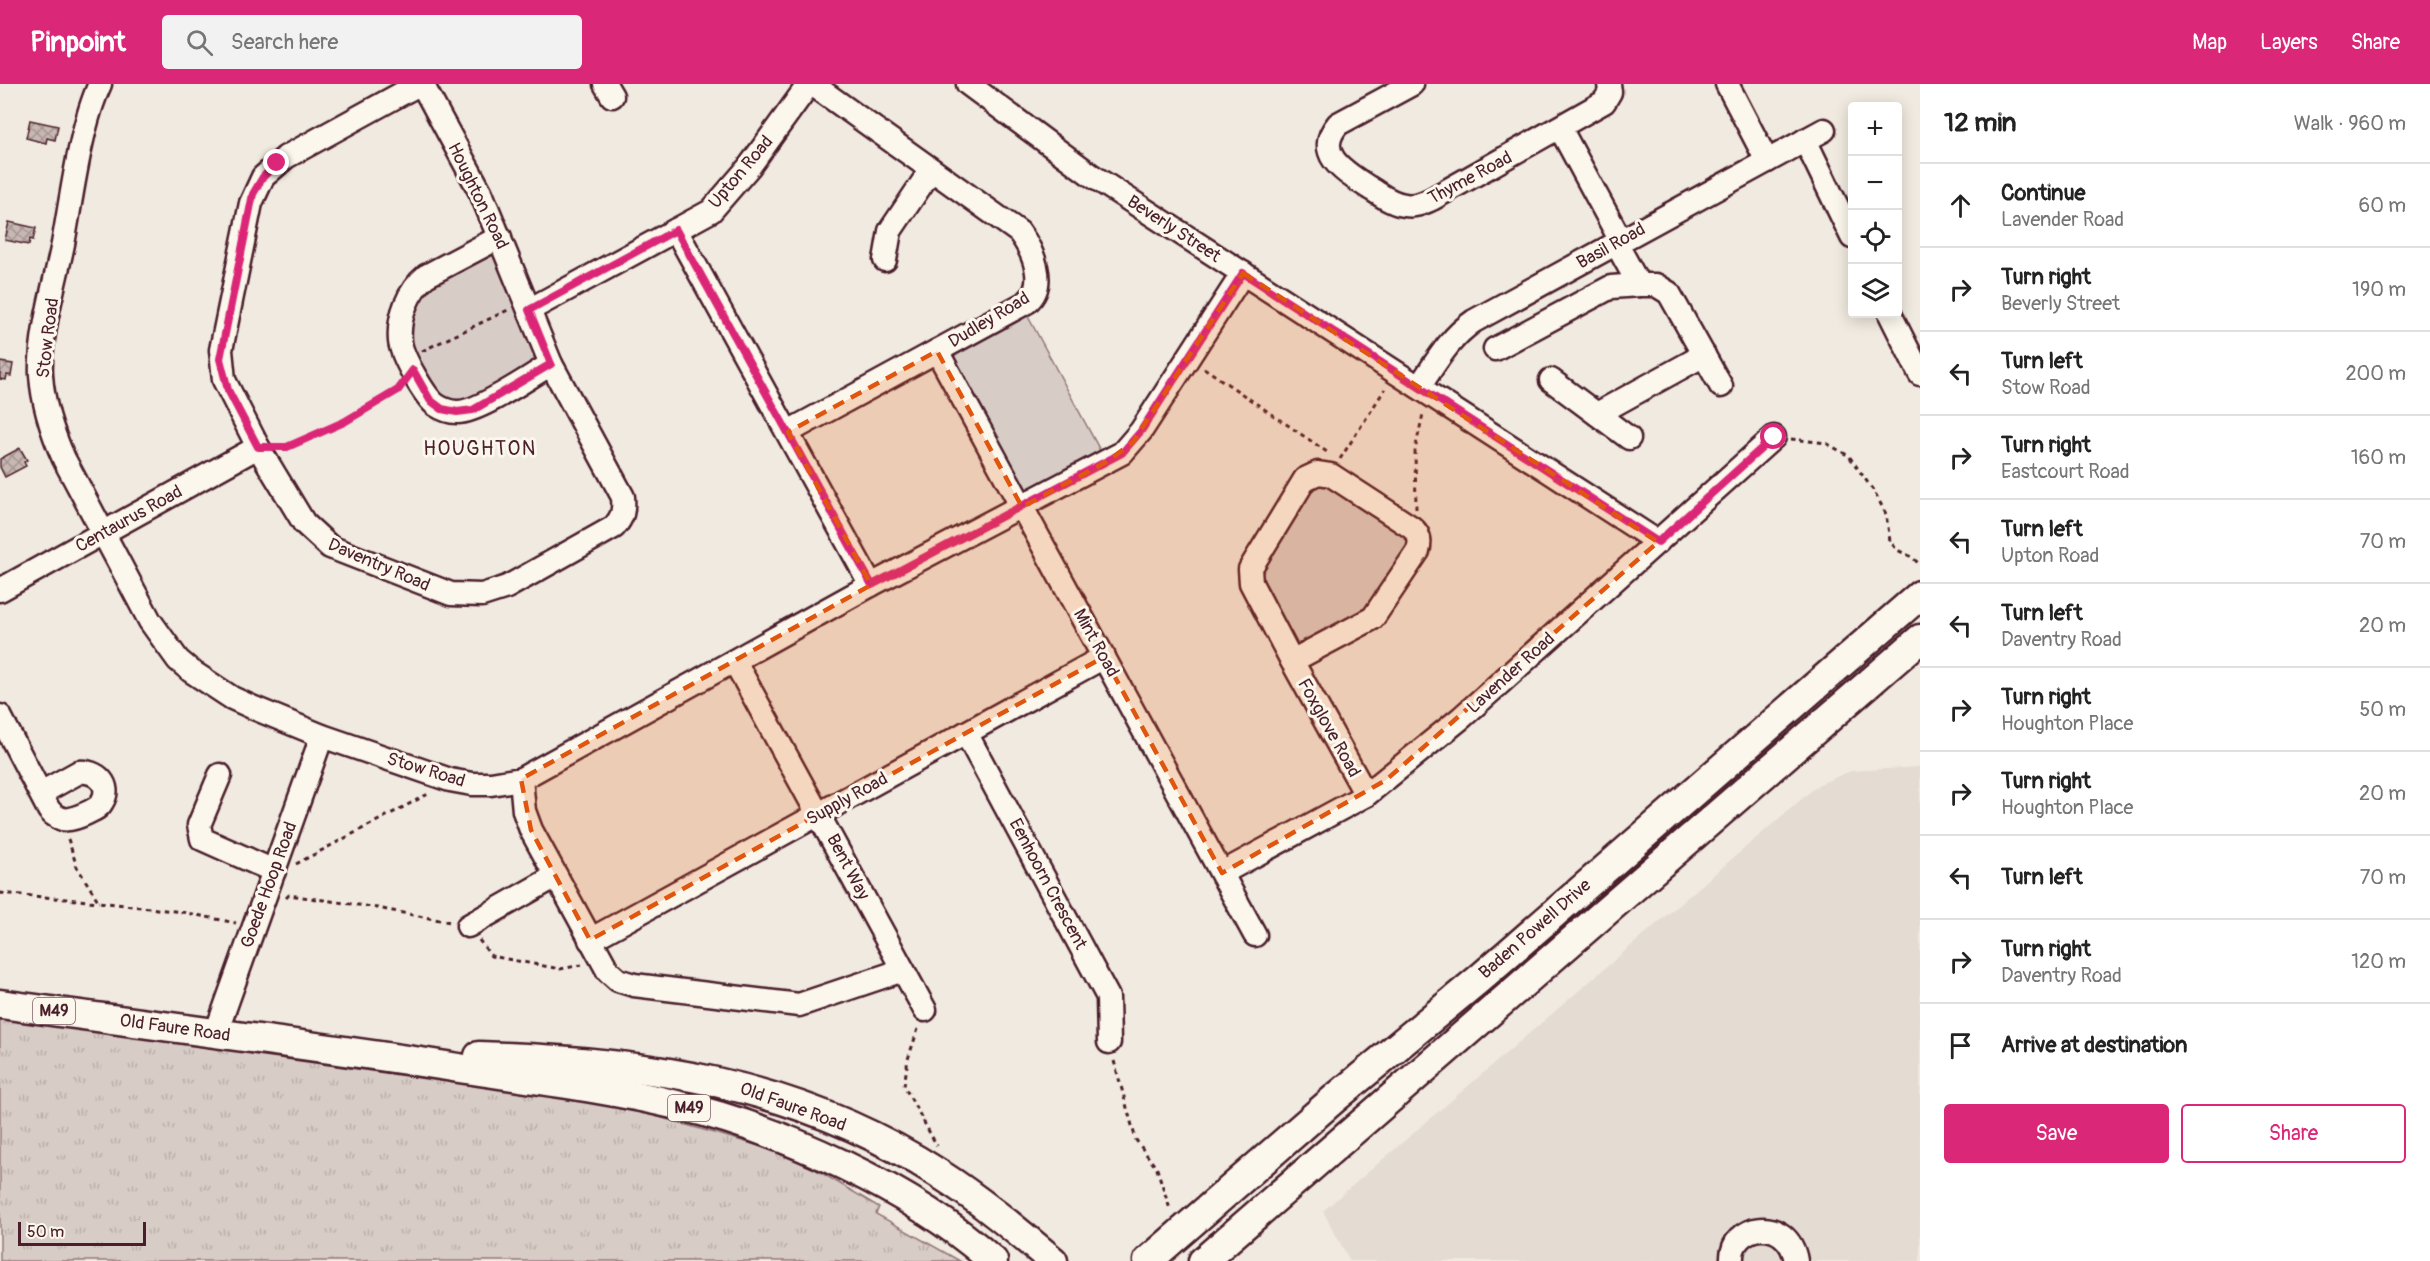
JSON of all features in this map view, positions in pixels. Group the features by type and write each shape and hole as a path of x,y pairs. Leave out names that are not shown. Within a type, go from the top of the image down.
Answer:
{"main road":[{"name":"Baden Powell Drive","path":"1148,1261 1335,1099 1479,979 1920,595"},
{"name":"Baden Powell Drive","path":"1203,1261 1920,639"},
{"name":"Old Faure Road","path":"0,1004 351,1052 596,1089 678,1105 749,1126 803,1147 911,1202 970,1240 993,1261"},
{"name":"Old Faure Road","path":"351,1052 520,1057 596,1063 682,1073 758,1091 882,1142 937,1172 995,1212 1053,1261"}],"street":[{"name":"Stow Road","path":"100,84 87,123 45,333 41,373 44,401 52,432 150,621 178,660 191,672 232,698 322,736 450,780 472,784 491,784 521,779 872,585 1122,453 1141,431 1243,273"},
{"name":"Houghton Road","path":"421,84 481,193 500,237 522,308"},
{"name":"Daventry Road","path":"421,84 277,163 263,177 253,194 220,359 228,390 258,447 304,523 330,548 451,594 482,595 494,593 614,527 622,518 623,496 522,308"},
{"name":"Dudley Road","path":"788,432 1027,302 1035,293 1038,278 1032,253 1019,232 810,84"},
{"name":"Upton Road","path":"522,308 711,211 749,167 810,84"},
{"name":"Beverly Street","path":"968,84 1091,175 1658,542"},
{"name":"Thyme Road","path":"1412,84 1338,124 1330,132 1328,144 1339,169 1392,202 1406,206 1426,202 1604,102 1610,92 1609,84"},
{"path":"1727,84 1767,161"},
{"path":"1560,128 1639,285"},
{"name":"Basil Road","path":"1426,392 1461,330 1814,135 1848,226"},
{"path":"885,260 890,231 931,170"},
{"path":"676,230 872,585"},
{"path":"500,237 426,276 412,290 404,309 401,347 414,363 430,400 442,409 457,412 473,410 551,364"},
{"path":"1495,350 1611,287 1656,285 1669,293 1721,386"},
{"path":"1892,318 1920,374"},
{"name":"Mint Road","path":"937,351 1255,935"},
{"path":"1597,414 1704,355"},
{"path":"1551,380 1629,438"},
{"name":"Lavender Road","path":"1221,873 1366,795 1461,718 1774,437"},
{"name":"Centaurus Road","path":"0,590 258,447"},
{"name":"Foxglove Road","path":"1292,661 1373,618 1418,551 1420,538 1412,527 1331,475 1318,473 1305,479 1253,562 1250,576 1254,590 1292,661 1366,795"},
{"name":"Supply Road","path":"590,940 1104,657"},
{"name":"Bent Way","path":"735,662 925,1010"},
{"path":"2,724 40,793"},
{"name":"Eenhoorn Crescent","path":"966,733 1108,998 1108,1042"},
{"name":"Goede Hoop Road","path":"216,1033 322,736"},
{"path":"220,775 200,825 202,839 274,871"},
{"path":"521,779 524,811 531,830 602,961 612,976 625,984 788,1005 807,1004 903,970"},
{"path":"468,926 556,876"},
{"path":"1732,1261 1737,1243 1747,1233 1760,1228 1774,1230 1786,1237 1794,1249 1796,1261"}],"path":[{"path":"258,447 287,447 344,422 398,390 414,363 522,308"},
{"path":"1188,358 1339,460 1385,389"},
{"path":"1412,527 1416,519 1415,450 1426,392"},
{"path":"1774,437 1826,442 1849,456 1875,493 1886,514 1890,541 1897,550 1912,557 1920,566"},
{"path":"274,871 301,863 422,798 450,780"},
{"path":"0,893 99,902"},
{"path":"468,926 491,956 560,969 602,961"},
{"path":"925,1010 908,1059 904,1086 938,1147"},
{"path":"1108,1042 1136,1140 1157,1169 1170,1209"}],"highlighted area":[{"path":"1243,273 1658,542 1386,780 1222,873 1104,657 590,940 531,830 521,779 871,585 788,432 937,351 1022,507 1108,461 1133,442"}],"shaded area":[{"path":"1920,767 1920,1261 1350,1261 1323,1211 1818,785 1851,771"}],"green space":[{"path":"493,253 497,255 534,349 534,363 469,404 444,402 407,345 416,294"},
{"path":"1025,311 1103,456 1028,491 1024,489 953,356 955,352"},
{"path":"1318,479 1411,540 1373,607 1297,647 1259,585 1257,567"},
{"path":"0,1019 543,1093 624,1107 770,1149 815,1169 879,1207 876,1214 960,1261 0,1261"}],"building":[{"path":"30,120 58,126 55,140 47,138 46,143 26,138"},
{"path":"9,222 36,228 29,245 5,240"},
{"path":"0,362 13,364 11,376 7,375 6,380 0,379"},
{"path":"20,448 27,460 24,462 26,466 5,477 0,467 0,459"}],"district":[{"name":"HOUGHTON","path":"480,448"}],"route":[{"path":"277,163 269,169 253,194 220,359 228,390 258,447 287,447 344,422 398,390 413,370 435,405 449,411 473,410 551,364 529,310 676,230 872,585 1122,453 1141,431 1243,273 1658,542 1774,437"}]}
